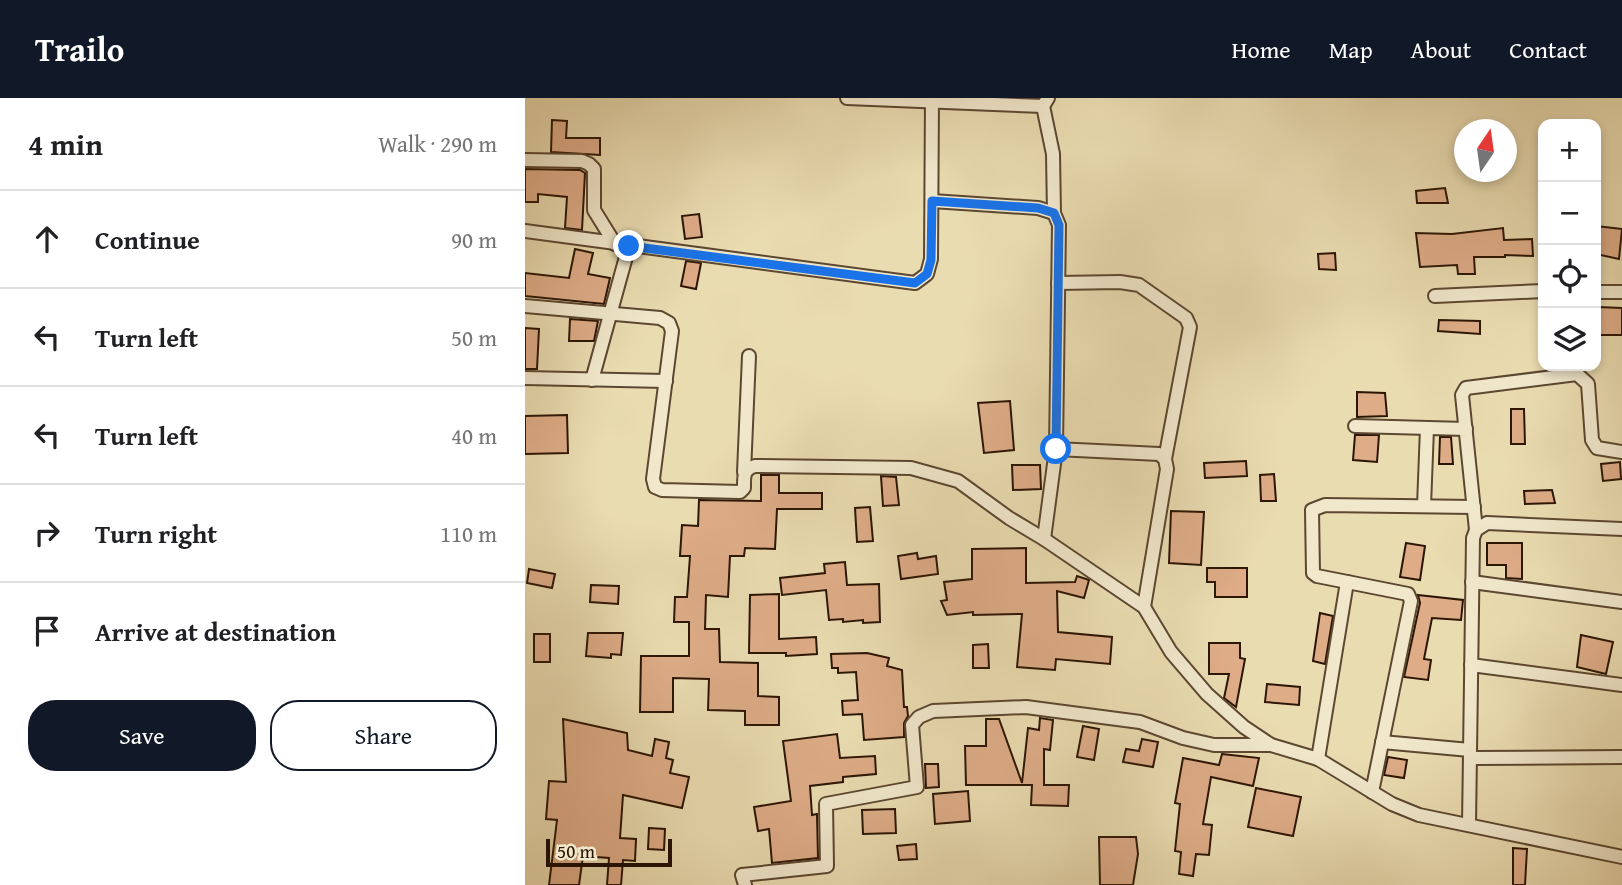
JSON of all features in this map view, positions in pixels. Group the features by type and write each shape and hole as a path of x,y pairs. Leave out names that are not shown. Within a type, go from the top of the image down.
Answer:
{"street":[{"path":"847,98 1046,102 1053,154 1054,213 1059,225 1056,449 1044,538"},
{"path":"525,231 915,283 927,274 931,260 932,100"},
{"path":"525,160 589,163 594,169 594,210 615,244"},
{"path":"932,201 1038,208 1054,213"},
{"path":"592,380 629,246"},
{"path":"1058,283 1120,282 1139,285 1187,318 1190,327 1165,459 1167,469 1144,607"},
{"path":"1436,296 1538,291"},
{"path":"1601,292 1622,292"},
{"path":"525,306 660,318 669,323 672,331 653,480 655,487 662,490 740,492 744,488 749,356"},
{"path":"1469,825 1473,538 1476,530 1462,395 1466,388 1577,374 1588,384 1592,440 1597,448 1622,452"},
{"path":"525,378 666,381"},
{"path":"1355,426 1466,429"},
{"path":"1424,506 1427,428"},
{"path":"1056,449 1159,454 1165,459"},
{"path":"744,472 755,466 911,467 958,481 1144,607 1171,652 1207,694 1244,727 1271,745"},
{"path":"1372,792 1411,601 1408,594 1313,573 1312,510 1325,505 1473,507"},
{"path":"1476,530 1487,523 1622,529"},
{"path":"1318,759 1347,582"},
{"path":"1472,582 1622,602"},
{"path":"1471,665 1622,685"},
{"path":"745,885 742,875 827,866 826,804 917,787 912,725 919,717 933,711 1026,707 1140,722 1183,738 1214,745 1271,745 1318,759 1392,804 1419,815 1622,857"},
{"path":"1382,742 1470,754 1622,757"}],"building":[{"path":"552,120 567,121 566,138 600,138 600,155 551,152"},
{"path":"525,169 580,170 585,173 582,230 565,228 567,197 538,194 538,202 525,202"},
{"path":"1445,188 1448,203 1417,203 1416,191"},
{"path":"699,214 702,237 685,239 682,216"},
{"path":"1601,227 1622,229 1619,259 1601,255"},
{"path":"1503,228 1504,240 1532,239 1533,256 1474,257 1475,274 1458,274 1457,265 1420,267 1416,233 1452,234"},
{"path":"575,249 593,253 588,274 610,278 604,304 525,296 525,273 569,278"},
{"path":"1335,253 1336,270 1319,269 1318,254"},
{"path":"686,261 701,263 696,289 681,286"},
{"path":"1601,307 1622,308 1622,335 1601,335"},
{"path":"570,319 598,321 594,341 569,341"},
{"path":"1439,320 1480,321 1480,334 1438,331"},
{"path":"525,328 539,329 537,369 525,369"},
{"path":"1357,392 1385,393 1387,416 1357,417"},
{"path":"1010,401 1014,450 984,453 978,403"},
{"path":"1511,409 1524,409 1525,444 1511,444"},
{"path":"567,415 568,453 525,454 525,416"},
{"path":"1355,435 1379,435 1377,462 1353,460"},
{"path":"1440,437 1451,437 1453,464 1439,464"},
{"path":"1246,461 1247,476 1205,478 1204,463"},
{"path":"1620,462 1621,479 1603,481 1601,464"},
{"path":"1012,465 1040,465 1041,489 1013,490"},
{"path":"1274,474 1276,501 1261,501 1260,475"},
{"path":"761,475 779,475 779,493 822,493 822,509 777,509 775,549 745,548 744,556 730,556 728,597 706,595 705,629 719,629 720,662 758,663 758,696 779,697 779,725 745,725 745,711 708,710 709,679 673,678 673,712 640,712 641,656 689,656 689,622 674,622 675,597 687,597 690,556 680,556 682,525 698,526 699,500 761,501"},
{"path":"881,476 896,477 899,505 883,506"},
{"path":"1552,490 1555,503 1525,504 1524,491"},
{"path":"870,507 873,541 857,542 855,508"},
{"path":"1171,511 1204,512 1201,565 1169,563"},
{"path":"1406,543 1425,546 1420,580 1400,577"},
{"path":"1487,543 1522,543 1522,579 1506,578 1506,565 1487,565"},
{"path":"1026,548 1026,583 1075,582 1077,576 1089,580 1084,598 1057,591 1058,632 1112,637 1110,664 1056,659 1055,670 1017,667 1022,614 973,615 973,612 947,615 941,601 947,600 944,582 972,579 972,549"},
{"path":"917,553 918,559 936,556 938,574 901,579 898,556"},
{"path":"845,562 847,585 879,584 880,622 829,620 826,590 782,595 780,578 825,573 824,564"},
{"path":"1207,568 1247,568 1247,597 1215,597 1215,582 1207,582"},
{"path":"529,569 555,574 552,588 527,583"},
{"path":"591,585 619,586 618,604 590,602"},
{"path":"779,594 779,639 816,637 817,654 786,656 786,653 749,653 750,595"},
{"path":"1418,595 1463,600 1461,620 1432,618 1424,659 1431,660 1428,680 1404,677 1420,603"},
{"path":"1320,613 1333,616 1325,664 1313,661"},
{"path":"588,633 623,633 621,655 611,654 611,658 586,656"},
{"path":"534,634 550,634 550,662 534,662"},
{"path":"1581,635 1613,642 1606,674 1577,667"},
{"path":"1209,643 1240,643 1240,658 1245,659 1236,707 1224,698 1229,674 1209,674"},
{"path":"988,644 989,668 973,668 973,645"},
{"path":"867,653 889,658 887,666 902,670 904,707 907,707 908,716 904,723 904,737 864,740 862,714 843,715 842,701 858,700 856,672 838,673 838,668 832,668 831,654"},
{"path":"1267,684 1300,687 1299,705 1265,702"},
{"path":"1040,718 1053,720 1050,750 1044,749 1044,785 1069,785 1068,806 1031,805 1032,785 966,785 965,746 986,746 986,719 999,719 1022,783 1028,728 1039,730"},
{"path":"563,719 627,733 628,750 652,756 655,739 669,742 666,758 673,760 670,773 689,777 682,808 623,795 620,838 636,839 635,861 623,860 621,885 607,885 609,858 583,856 579,885 549,885 557,820 546,819 549,781 566,782"},
{"path":"1083,726 1099,729 1094,760 1077,757"},
{"path":"837,734 840,758 875,756 876,774 843,777 843,782 810,786 812,815 817,814 818,858 772,863 769,829 758,831 754,807 791,801 783,741"},
{"path":"1142,739 1158,742 1153,767 1123,762 1126,749 1139,751"},
{"path":"1222,754 1259,758 1253,786 1211,777 1203,824 1212,825 1209,855 1196,854 1193,876 1179,874 1181,852 1175,851 1180,804 1175,803 1183,758 1219,765"},
{"path":"1388,757 1407,760 1404,778 1384,775"},
{"path":"925,764 938,764 939,787 926,788"},
{"path":"1256,788 1301,797 1293,836 1248,827"},
{"path":"968,791 970,821 935,824 933,794"},
{"path":"895,809 896,833 863,834 862,810"},
{"path":"649,828 665,829 664,850 648,849"},
{"path":"1099,837 1136,837 1138,854 1133,885 1100,885"},
{"path":"916,844 917,859 899,860 897,846"},
{"path":"1513,848 1527,849 1525,885 1513,885"}],"route":[{"path":"629,246 915,283 927,274 931,260 932,201 1038,208 1054,213 1059,225 1056,449"}]}
